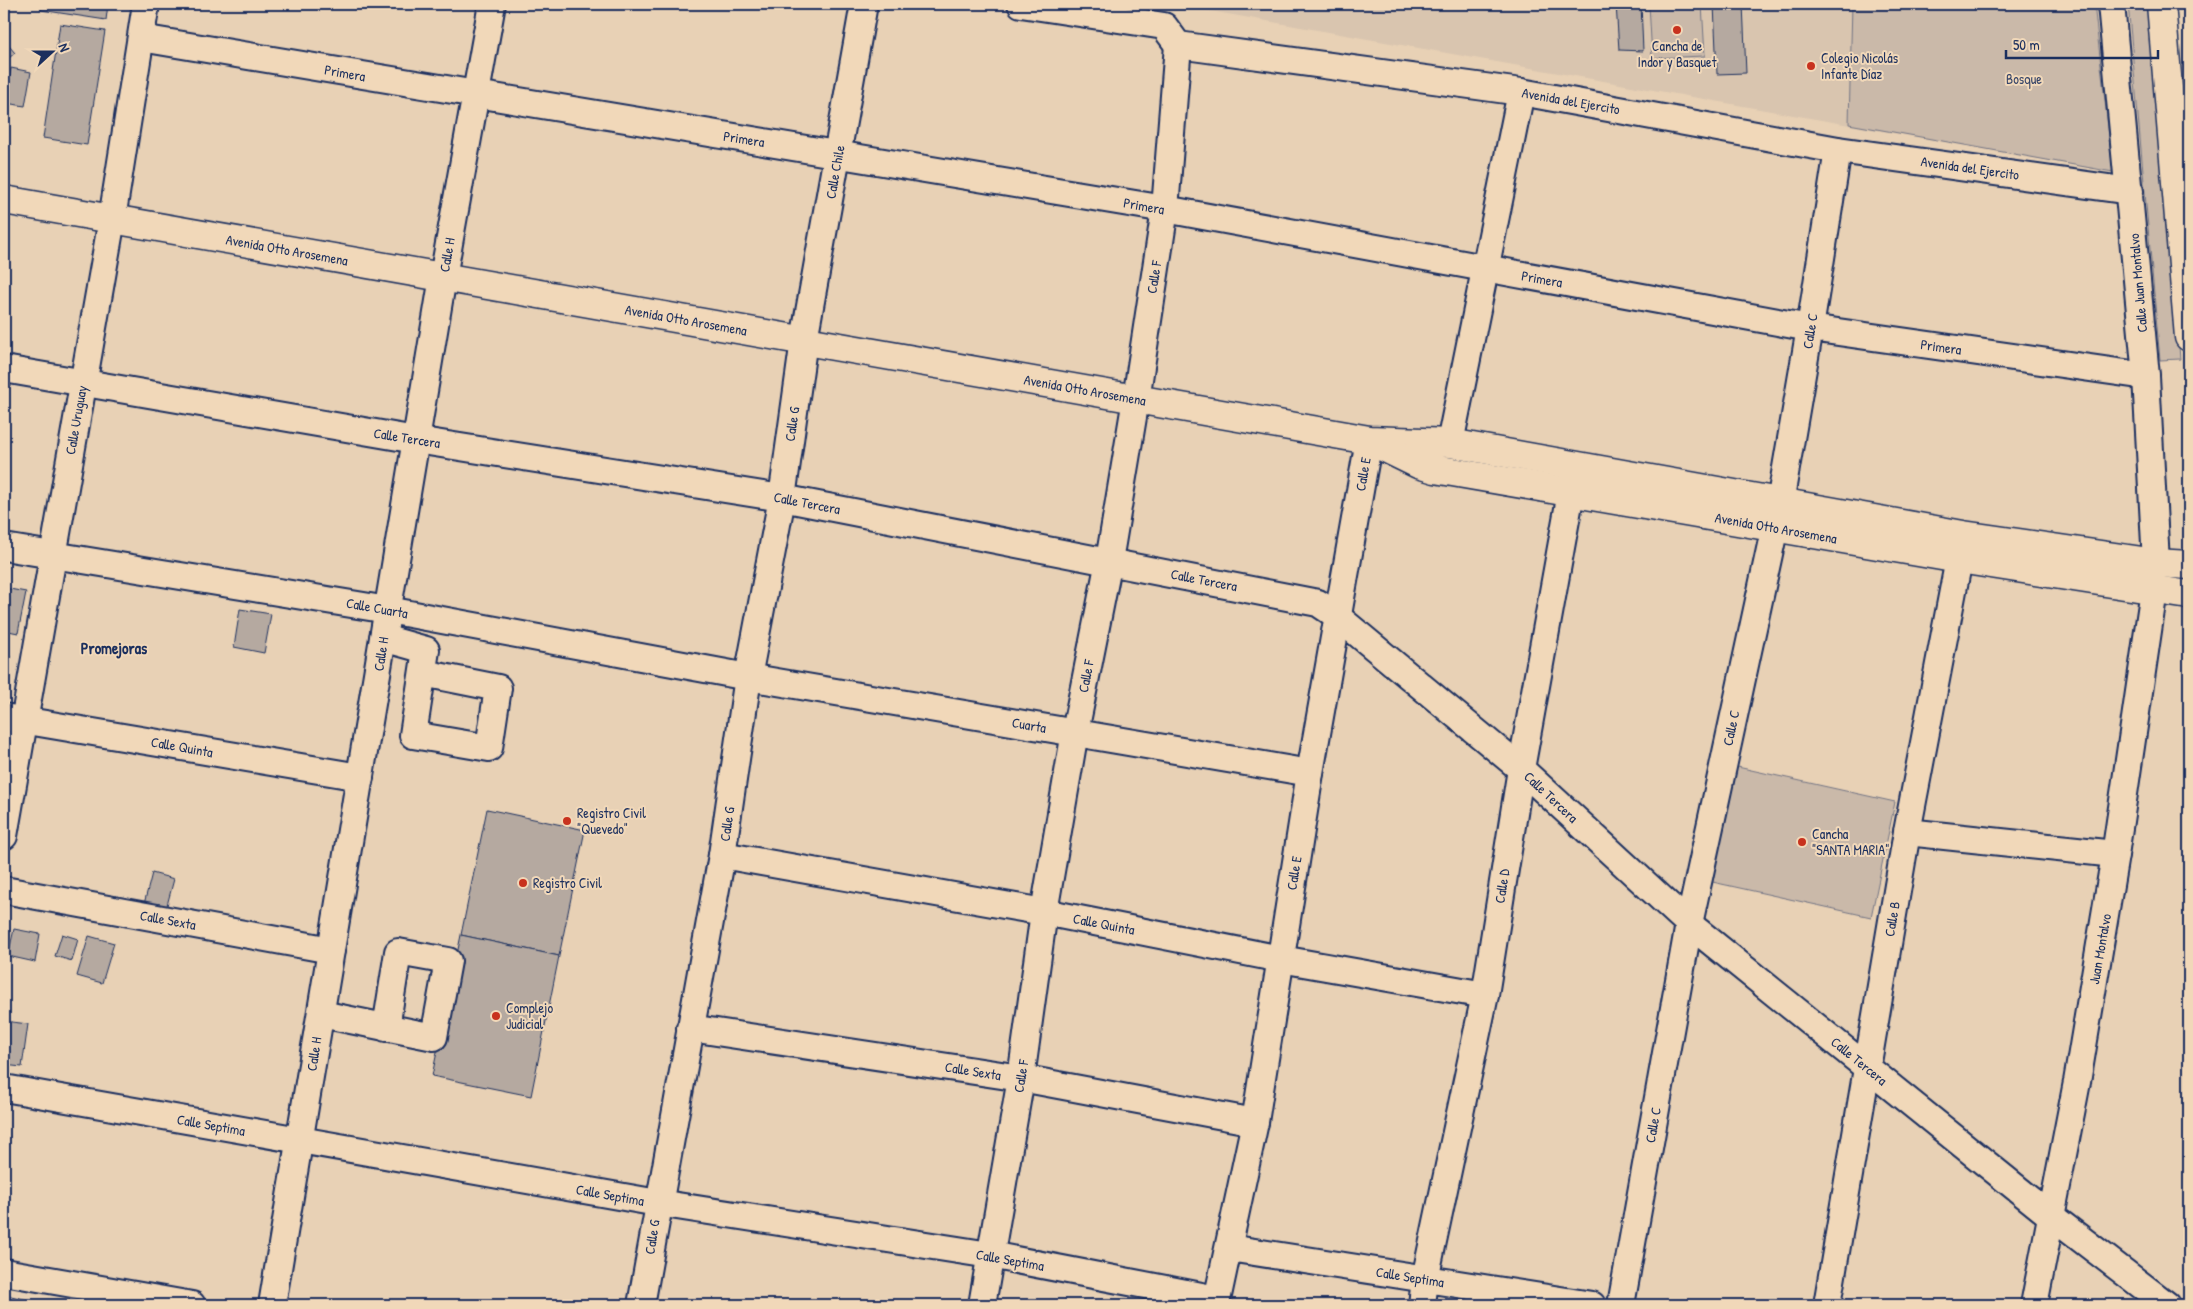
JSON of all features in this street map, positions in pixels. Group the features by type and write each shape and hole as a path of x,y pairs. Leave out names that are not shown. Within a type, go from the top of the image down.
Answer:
{"main road":[{"path":"2161,4 2188,320"},
{"name":"Avenida Otto Arosemena","path":"4,200 1369,440 1450,444 1574,478 1777,516 1961,547 2154,590 2189,594"},
{"name":"Avenida Otto Arosemena","path":"1369,440 1418,464 1435,469 1574,478"},
{"name":"Avenida Otto Arosemena","path":"1961,547 2189,564"}],"street":[{"name":"Calle Uruguay","path":"4,836 14,719 53,555 112,219 146,4"},
{"name":"Calle H","path":"272,1305 443,277 492,4"},
{"name":"Calle Chile","path":"804,340 864,4"},
{"name":"Avenida del Ejercito","path":"1021,4 1168,25 1838,150 2130,191"},
{"name":"Calle Juan Montalvo","path":"2110,4 2130,191 2146,376 2156,563"},
{"name":"Calle F","path":"982,1305 1021,1078 1044,912 1136,399 1165,209 1168,25"},
{"name":"Primera","path":"141,38 1165,209 1810,328 2146,376"},
{"path":"1450,444 1521,92"},
{"name":"Calle C","path":"1622,1305 1689,924 1777,516 1810,328 1838,150"},
{"name":"Calle G","path":"641,1305 722,854 748,678 782,498 804,340"},
{"name":"Calle Tercera","path":"4,369 416,440 782,498 1318,603 1521,769 1689,924 2051,1216 2167,1305"},
{"name":"Calle E","path":"1216,1302 1255,1122 1310,773 1369,440"},
{"name":"Calle D","path":"1422,1305 1425,1279 1485,994 1521,769 1574,478"},
{"name":"Calle Cuarta","path":"4,547 388,610 748,678"},
{"name":"Calle B","path":"1827,1305 1907,832 1961,547"},
{"name":"Juan Montalvo","path":"2034,1305 2077,1082 2115,854 2154,590"},
{"path":"383,638 425,648 423,673"},
{"name":"Cuarta","path":"748,678 1310,773"},
{"name":"Calle Quinta","path":"14,719 360,777"},
{"path":"1907,832 2115,854"},
{"name":"Calle Quinta","path":"722,854 1044,912 1281,959 1485,994"},
{"name":"Calle Sexta","path":"4,890 332,950"},
{"path":"321,1014 386,1028"},
{"name":"Calle Sexta","path":"690,1028 1021,1078 1255,1122"},
{"name":"Calle Septima","path":"4,1088 658,1203 990,1256 1216,1302"},
{"name":"Calle Septima","path":"1229,1248 1592,1305"},
{"path":"4,1272 192,1305"}],"shaded area":[{"name":"Colegio Nicolás Infante Díaz","path":"1194,4 2094,4 2113,172 1194,8"}],"green space":[{"name":"Cancha de Indor y Basquet","path":"1649,4 1702,4 1705,56 1652,58"},
{"name":"Bosque","path":"1852,4 2094,4 2113,172 1849,124"},
{"path":"2128,4 2152,4 2180,359 2160,360"},
{"name":"Cancha \"SANTA MARIA\"","path":"1733,766 1895,802 1871,917 1708,881"}],"building":[{"path":"42,4 108,4 106,20 41,10"},
{"path":"1616,4 1641,4 1643,51 1619,50"},
{"path":"1714,4 1743,4 1746,73 1717,74"},
{"path":"60,24 105,31 87,145 43,138"},
{"path":"4,40 15,53 4,62"},
{"path":"11,68 31,72 25,106 5,103"},
{"path":"4,588 26,592 18,633 4,630"},
{"path":"240,609 271,614 264,653 234,647"},
{"path":"4,656 10,656 4,702"},
{"name":"Registro Civil","path":"487,809 585,830 559,956 461,935"},
{"path":"152,873 174,879 166,909 144,904"},
{"path":"14,929 40,934 35,962 8,956"},
{"path":"62,934 78,939 72,961 55,956"},
{"name":"Complejo Judicial","path":"461,935 559,956 531,1096 432,1076"},
{"path":"89,936 114,943 102,983 77,976"},
{"path":"4,1021 28,1024 22,1067 4,1065"},
{"path":"7,1295 28,1300 26,1305 4,1305"}],"place":[{"name":"Cancha de Indor y Basquet","path":"1677,30"},
{"name":"Colegio Nicolás Infante Díaz","path":"1811,66"},
{"name":"Registro Civil \"Quevedo\"","path":"567,821"},
{"name":"Cancha \"SANTA MARIA\"","path":"1802,842"},
{"name":"Registro Civil","path":"523,883"},
{"name":"Complejo Judicial","path":"496,1016"}],"district":[{"name":"Promejoras","path":"114,648"}]}
